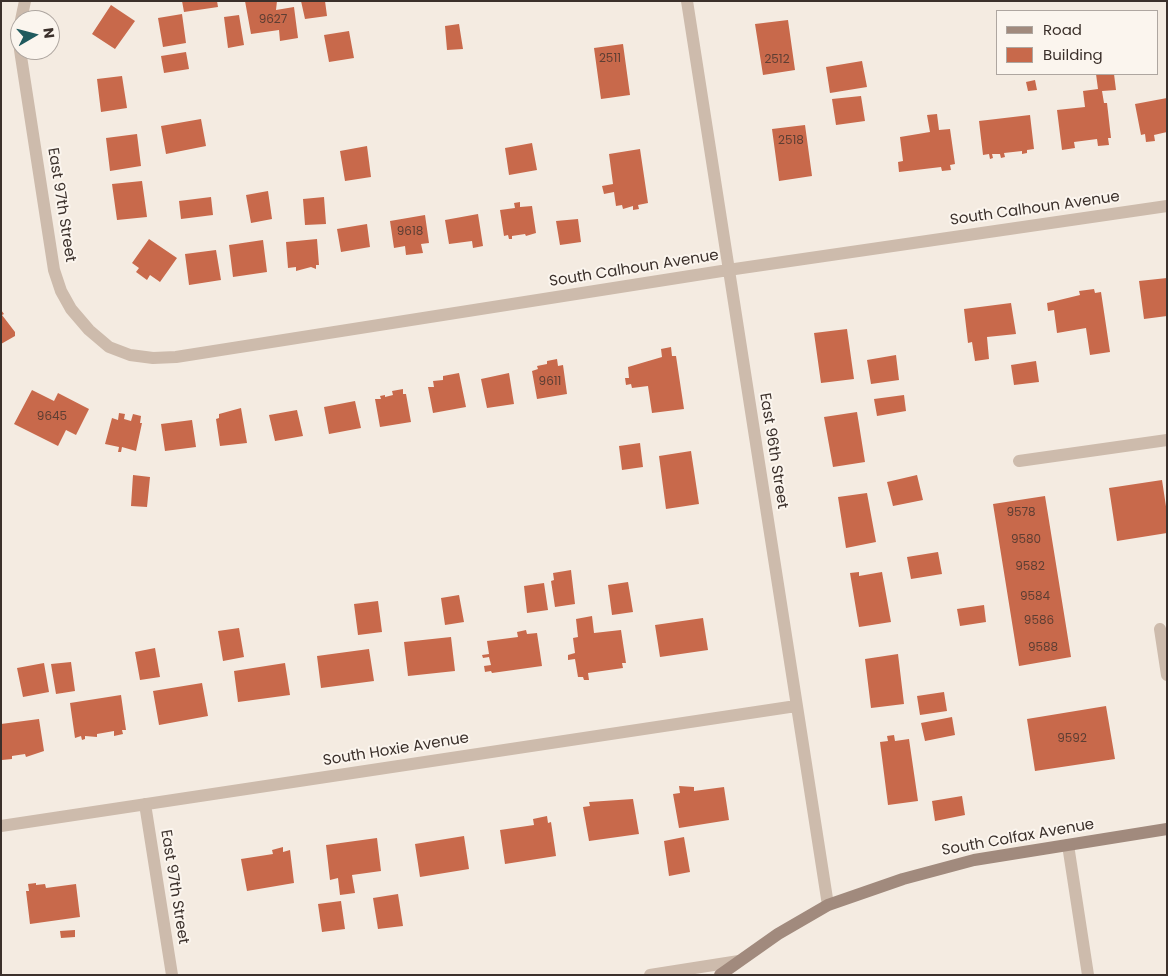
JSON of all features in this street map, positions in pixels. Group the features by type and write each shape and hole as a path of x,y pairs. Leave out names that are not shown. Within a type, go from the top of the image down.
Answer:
{"main road":[{"name":"South Colfax Avenue","path":"720,975 778,934 828,905 903,879 974,860 1167,829"}],"street":[{"name":"East 96th Street","path":"687,1 828,905"},
{"name":"East 97th Street","path":"22,60 54,270 61,291 71,309 89,330 108,347"},
{"name":"South Calhoun Avenue","path":"108,347 130,355 153,358 176,357 728,270 1167,206"},
{"path":"1019,461 1167,440"},
{"path":"1160,629 1167,675"},
{"name":"South Hoxie Avenue","path":"1,826 796,706"},
{"name":"East 97th Street","path":"145,804 172,975"},
{"path":"1068,845 1088,975"},
{"path":"650,975 739,961"}],"building":[{"path":"182,1 217,1 218,7 184,12"},
{"path":"245,1 277,1 276,10 294,7 298,38 280,41 279,30 251,34"},
{"path":"301,1 325,1 327,16 305,19"},
{"path":"111,5 135,21 115,49 92,34"},
{"path":"182,14 186,43 163,47 158,18"},
{"path":"239,15 244,45 228,48 224,17"},
{"path":"788,20 795,70 763,75 755,24"},
{"path":"459,24 463,49 447,50 445,26"},
{"path":"349,31 354,58 329,62 324,35"},
{"path":"623,44 630,95 601,99 594,48"},
{"path":"186,52 189,69 164,73 161,56"},
{"path":"862,61 867,87 830,93 826,67"},
{"path":"1096,75 1114,75 1116,90 1102,91 1104,103 1107,103 1111,138 1108,138 1109,145 1098,146 1097,139 1074,142 1075,148 1062,150 1057,110 1085,107 1083,91 1098,89"},
{"path":"122,76 127,108 101,112 97,79"},
{"path":"1035,80 1037,90 1028,91 1026,82"},
{"path":"861,96 865,121 836,125 832,99"},
{"path":"1167,98 1167,132 1154,135 1155,141 1146,142 1145,134 1141,135 1135,104"},
{"path":"937,114 939,130 950,129 955,164 950,165 951,170 942,171 941,167 899,172 898,162 903,161 900,137 930,132 927,115"},
{"path":"1030,115 1034,149 1027,150 1027,153 1022,154 1022,151 1004,153 1005,157 1001,158 1000,154 992,154 993,158 990,159 989,154 983,155 979,121"},
{"path":"201,119 206,146 166,154 161,126"},
{"path":"805,125 812,176 779,181 772,129"},
{"path":"137,134 141,166 110,171 106,138"},
{"path":"532,143 537,170 509,175 505,148"},
{"path":"367,146 371,177 345,181 340,151"},
{"path":"640,149 648,203 638,205 639,209 633,210 633,206 623,209 622,205 616,206 614,192 604,194 602,186 613,184 609,154"},
{"path":"142,181 147,217 117,220 112,184"},
{"path":"268,191 272,219 251,223 246,195"},
{"path":"211,197 213,215 181,219 179,201"},
{"path":"324,197 326,224 305,225 303,199"},
{"path":"520,202 520,207 532,206 536,233 526,236 525,234 512,236 512,239 509,239 508,235 504,236 500,210 515,208 514,203"},
{"path":"478,214 483,246 473,248 472,241 449,244 445,220"},
{"path":"425,215 429,243 421,244 423,253 406,255 405,246 394,248 390,221"},
{"path":"578,219 581,242 560,245 556,221"},
{"path":"367,224 370,247 341,252 337,229"},
{"path":"149,239 177,258 160,282 150,275 147,280 136,272 139,268 132,263"},
{"path":"317,239 319,265 316,265 316,269 311,267 296,271 296,267 288,268 286,242"},
{"path":"263,240 267,272 233,277 229,245"},
{"path":"216,250 221,280 189,285 185,254"},
{"path":"1167,278 1167,316 1144,319 1139,281"},
{"path":"1094,289 1095,293 1101,292 1110,352 1090,355 1086,328 1057,333 1054,310 1048,311 1047,303 1080,295 1079,291"},
{"path":"1011,303 1016,334 987,337 989,359 975,361 972,342 968,343 964,309"},
{"path":"1,310 4,314 2,315 15,332 15,336 1,344"},
{"path":"847,329 854,379 821,383 814,333"},
{"path":"671,347 672,356 676,356 684,409 652,413 648,386 632,388 631,384 626,385 625,378 629,378 628,367 662,357 661,349"},
{"path":"896,355 899,380 871,384 867,360"},
{"path":"557,359 558,366 563,365 567,394 537,399 532,371 538,369 537,366 547,364 547,361"},
{"path":"1036,361 1039,382 1014,385 1011,365"},
{"path":"459,373 466,407 433,413 428,387 434,387 433,381 443,380 443,376"},
{"path":"509,373 514,404 487,408 481,379"},
{"path":"403,389 403,394 406,394 411,422 380,427 375,399 381,399 380,396 393,395 392,391"},
{"path":"32,390 54,401 58,393 89,409 76,435 66,430 58,446 14,424"},
{"path":"904,395 906,411 877,416 874,399"},
{"path":"355,401 361,428 329,434 324,407"},
{"path":"241,408 247,443 220,446 216,419 219,418 219,414"},
{"path":"297,410 303,436 275,441 269,415"},
{"path":"857,412 865,462 833,467 824,417"},
{"path":"119,413 125,414 124,419 131,421 133,414 141,416 140,423 142,423 136,451 122,447 121,452 118,452 119,447 105,444 112,418 118,420"},
{"path":"192,420 196,447 165,451 161,424"},
{"path":"640,443 643,467 622,470 619,446"},
{"path":"691,451 699,504 666,509 659,456"},
{"path":"133,475 150,477 147,507 131,506"},
{"path":"917,475 923,500 893,506 887,482"},
{"path":"1162,480 1167,513 1167,533 1117,541 1109,488"},
{"path":"867,493 876,542 846,548 838,497"},
{"path":"1045,496 1071,657 1019,666 993,504"},
{"path":"938,552 942,574 911,579 907,557"},
{"path":"571,570 575,604 555,607 551,581 554,580 553,573"},
{"path":"859,572 859,576 882,572 891,622 859,627 850,573"},
{"path":"628,582 633,612 612,615 608,585"},
{"path":"544,583 548,610 527,613 524,586"},
{"path":"459,595 464,622 445,625 441,598"},
{"path":"378,601 382,632 358,635 354,604"},
{"path":"984,605 986,622 960,626 957,609"},
{"path":"592,616 594,633 621,630 626,663 622,663 623,668 588,673 589,680 584,680 583,677 578,677 575,659 568,660 568,655 575,653 573,638 578,637 576,619"},
{"path":"703,618 708,650 660,657 655,625"},
{"path":"239,628 244,657 223,661 218,631"},
{"path":"526,630 527,634 537,633 542,666 492,673 491,671 485,672 484,666 491,665 489,657 483,658 482,655 489,654 487,641 518,637 517,632"},
{"path":"451,637 455,671 408,676 404,642"},
{"path":"155,648 160,677 140,680 135,652"},
{"path":"369,649 374,681 321,688 317,656"},
{"path":"898,654 904,704 871,708 865,659"},
{"path":"71,662 75,691 56,694 51,664"},
{"path":"44,663 49,692 23,697 17,668"},
{"path":"285,663 290,695 238,702 234,671"},
{"path":"202,683 208,716 159,725 153,691"},
{"path":"944,692 947,711 920,715 917,696"},
{"path":"121,695 126,730 122,730 123,734 114,736 114,731 97,734 97,737 85,736 85,739 82,740 81,736 75,738 70,703"},
{"path":"1106,706 1115,759 1035,771 1027,719"},
{"path":"952,717 955,735 925,741 921,723"},
{"path":"39,719 44,751 26,757 25,754 12,756 12,759 2,760 1,724"},
{"path":"894,735 895,741 909,739 918,801 888,805 880,742 888,741 887,736"},
{"path":"679,786 694,787 694,791 724,787 729,820 679,828 673,794 680,793"},
{"path":"962,796 965,815 935,821 932,801"},
{"path":"633,799 639,834 589,841 583,807 590,806 589,802"},
{"path":"547,816 548,823 551,822 556,856 505,864 500,830 534,825 533,819"},
{"path":"464,836 469,869 420,877 415,844"},
{"path":"684,837 690,872 669,876 664,841"},
{"path":"377,838 381,871 352,875 355,893 340,895 338,878 330,880 326,845"},
{"path":"283,847 283,852 290,850 294,883 247,891 241,859 273,854 272,850"},
{"path":"36,883 36,885 45,884 46,888 76,884 80,917 30,924 26,891 29,891 28,884"},
{"path":"398,894 403,926 378,929 373,898"},
{"path":"341,901 345,929 322,932 318,904"},
{"path":"75,930 75,937 61,938 60,931"}]}
